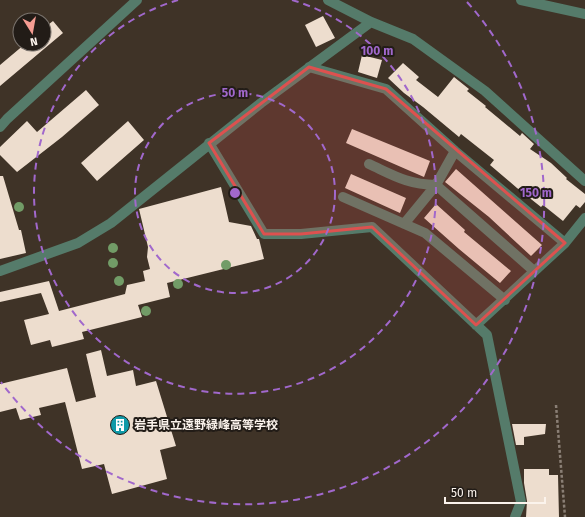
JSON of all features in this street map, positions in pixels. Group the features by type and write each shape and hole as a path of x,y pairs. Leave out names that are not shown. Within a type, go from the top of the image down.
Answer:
{"street":[{"path":"0,127 137,0"},
{"path":"328,0 371,22 413,38 485,91 585,181"},
{"path":"521,0 585,14"},
{"path":"0,271 78,243 111,223 209,144 309,67 371,22"},
{"path":"309,67 386,89 455,151 565,243"},
{"path":"209,144 264,234 301,234 372,227 486,335 521,502 515,517"},
{"path":"404,224 436,185 455,151"},
{"path":"369,164 406,182 417,185 436,185 534,272"},
{"path":"343,197 425,233 504,300"},
{"path":"476,326 565,243 585,218"}],"path":[{"path":"556,404 565,517"}],"highlighted area":[{"path":"309,67 386,89 565,243 476,325 372,227 301,234 264,234 209,143"}],"building":[{"path":"323,16 335,38 316,47 305,25"},
{"path":"53,21 63,33 52,42"},
{"path":"15,52 40,52 0,86 0,65"},
{"path":"362,55 382,60 377,78 358,72"},
{"path":"403,63 419,77 416,80 438,97 454,77 469,89 467,91 486,106 485,107 520,136 522,133 534,144 530,149 551,163 567,178 566,179 585,194 585,202 580,208 576,205 563,221 543,205 541,207 490,165 494,160 461,134 459,137 404,93 388,78"},
{"path":"86,90 99,105 62,137 17,172 0,155 0,147 27,121 37,132"},
{"path":"128,121 144,140 97,181 81,163"},
{"path":"352,129 430,161 424,177 346,143"},
{"path":"456,169 542,245 531,256 489,217 445,182"},
{"path":"351,174 406,198 400,213 345,188"},
{"path":"0,176 3,176 19,230 21,230 26,253 0,259"},
{"path":"221,187 229,222 251,226 257,239 259,239 264,259 167,283 170,297 138,305 142,317 82,332 84,339 52,347 50,340 31,345 24,320 49,314 41,293 0,302 0,292 49,281 59,311 125,294 127,285 145,281 143,271 150,269 147,257 148,247 139,209"},
{"path":"436,204 465,230 464,232 511,271 500,283 424,218"},
{"name":"岩手県立遠野緑峰高等学校","path":"101,350 107,376 133,370 136,386 156,381 176,446 160,450 167,479 112,494 104,464 82,469 65,402 39,408 41,415 20,420 16,408 0,412 0,384 67,368 76,402 96,397 86,354"},
{"path":"512,424 546,424 545,434 524,437 524,445 516,445"},
{"path":"524,469 549,469 549,475 558,475 559,517 526,517 527,501 524,483"}],"place":[{"name":"岩手県立遠野緑峰高等学校","path":"120,425"}]}
